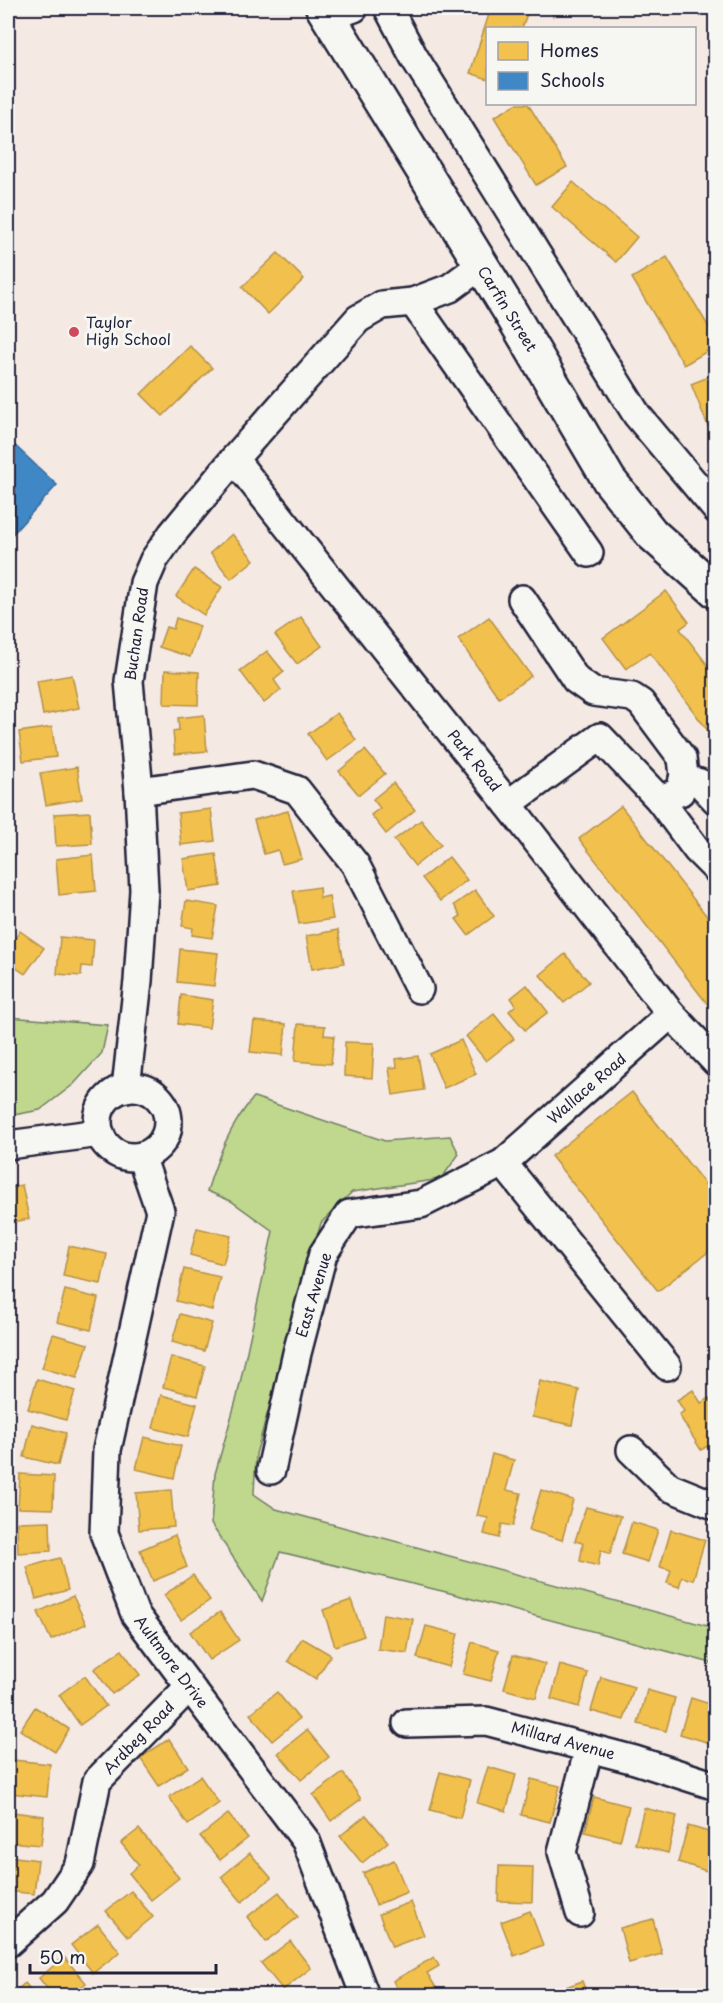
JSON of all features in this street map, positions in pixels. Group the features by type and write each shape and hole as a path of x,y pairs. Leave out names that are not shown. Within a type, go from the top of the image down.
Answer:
{"main road":[{"name":"Carfin Street","path":"335,11 480,266 609,480 652,534 716,591"}],"street":[{"path":"388,8 414,57 637,415 716,509"},
{"name":"Buchan Road","path":"126,1088 138,981 144,890 139,791 129,681 144,583 154,560 172,534 234,459 358,319 382,305 413,302 450,288 480,266"},
{"path":"413,302 589,553"},
{"name":"Park Road","path":"234,459 508,804 671,1014 716,1062"},
{"path":"522,599 576,680 593,692 632,697 641,703 682,758 684,779 680,792 659,799"},
{"path":"508,804 600,737 659,799 697,850 716,869"},
{"path":"139,791 253,775 297,790 355,864 419,989"},
{"path":"684,779 700,783 716,800"},
{"name":"Wallace Road","path":"503,1163 671,1014"},
{"path":"126,1088 151,1091 166,1110 168,1123 166,1135 160,1146 141,1156 124,1156 113,1151 100,1133 98,1121 103,1104 111,1095 126,1088"},
{"path":"8,1145 100,1133"},
{"name":"Aultmore Drive","path":"141,1156 160,1211 107,1450 104,1533 135,1614 306,1841 365,1995"},
{"path":"503,1163 667,1366"},
{"name":"East Avenue","path":"271,1470 297,1353 323,1254 349,1214 421,1204 503,1163"},
{"path":"631,1450 669,1487 716,1506"},
{"name":"Ardbeg Road","path":"8,1943 55,1901 80,1864 97,1781 189,1687"},
{"name":"Millard Avenue","path":"407,1723 486,1721 589,1748 716,1786"},
{"path":"580,1913 561,1852 589,1748"}],"green space":[{"path":"8,1017 108,1025 102,1053 74,1084 40,1110 8,1116"},
{"path":"254,1097 385,1141 450,1136 459,1154 441,1179 352,1192 321,1223 256,1454 254,1494 276,1509 715,1628 715,1664 446,1592 280,1552 262,1601 211,1524 215,1474 237,1397 273,1231 231,1201 207,1191 226,1141"}],"building: Homes":[{"path":"491,8 507,8 527,14 522,27 486,27 486,78 470,73"},
{"path":"549,8 573,8 553,16"},
{"path":"514,105 529,105 567,167 536,185 494,117"},
{"path":"573,182 637,237 616,262 552,207"},
{"path":"278,253 304,279 268,314 242,287"},
{"path":"667,257 716,339 716,346 684,365 632,278"},
{"path":"190,346 212,368 163,416 141,394"},
{"path":"716,374 716,446 691,384"},
{"path":"232,534 254,560 231,579 210,553"},
{"path":"194,569 222,587 204,615 176,596"},
{"path":"666,591 689,622 680,629 716,676 714,739 650,653 626,669 603,638"},
{"path":"301,617 322,646 297,664 275,635"},
{"path":"489,617 531,676 499,698 458,639"},
{"path":"176,618 200,626 190,657 159,647 166,627 173,629"},
{"path":"267,651 284,672 274,680 281,690 264,703 240,671"},
{"path":"165,670 199,672 198,705 164,704"},
{"path":"72,675 79,708 43,715 37,681"},
{"path":"337,713 356,740 327,761 308,734"},
{"path":"204,715 207,751 175,754 173,731 179,730 178,718"},
{"path":"52,727 56,757 23,761 19,732"},
{"path":"365,750 385,774 359,795 339,771"},
{"path":"77,767 82,799 46,805 40,773"},
{"path":"393,783 415,810 386,834 371,815 380,808 373,799"},
{"path":"621,806 716,928 716,1015 579,839"},
{"path":"211,809 215,841 181,845 178,813"},
{"path":"288,811 302,859 282,864 278,850 264,854 254,820"},
{"path":"90,812 92,844 56,846 54,814"},
{"path":"421,820 441,845 415,866 394,840"},
{"path":"216,854 221,886 188,891 183,859"},
{"path":"93,855 96,891 59,895 56,859"},
{"path":"449,857 467,880 440,901 422,878"},
{"path":"319,887 320,898 329,896 333,919 299,924 293,891"},
{"path":"475,890 494,916 468,935 456,919 461,916 454,905"},
{"path":"186,901 218,906 212,938 192,935 193,928 182,926"},
{"path":"338,930 344,963 312,969 306,936"},
{"path":"20,931 44,948 25,974 8,962 8,949"},
{"path":"60,937 94,940 92,967 82,966 81,976 57,974"},
{"path":"180,949 218,953 214,986 177,982"},
{"path":"565,954 589,982 564,1003 540,975"},
{"path":"527,985 548,1012 525,1030 509,1011 516,1005 511,998"},
{"path":"181,995 213,1000 209,1028 178,1024"},
{"path":"494,1014 514,1039 486,1061 466,1036"},
{"path":"254,1021 286,1024 283,1055 250,1052"},
{"path":"298,1024 325,1026 324,1035 334,1036 331,1064 295,1061"},
{"path":"461,1040 476,1074 444,1088 430,1054"},
{"path":"345,1042 374,1043 372,1078 344,1076"},
{"path":"418,1056 424,1090 393,1095 389,1068 397,1067 396,1059"},
{"path":"632,1092 716,1198 716,1246 658,1291 551,1156"},
{"path":"22,1185 29,1219 8,1223 8,1188"},
{"path":"197,1228 231,1236 223,1264 190,1255"},
{"path":"69,1246 107,1254 101,1284 63,1276"},
{"path":"184,1269 220,1277 212,1310 176,1301"},
{"path":"65,1290 98,1298 91,1330 57,1322"},
{"path":"180,1314 212,1323 204,1351 172,1342"},
{"path":"53,1334 88,1344 77,1378 42,1368"},
{"path":"171,1357 205,1366 197,1396 163,1387"},
{"path":"37,1379 75,1391 66,1420 28,1409"},
{"path":"540,1381 579,1390 572,1425 532,1417"},
{"path":"693,1390 701,1403 709,1398 716,1409 716,1441 701,1450 679,1415 684,1411 677,1400"},
{"path":"161,1395 197,1404 188,1437 153,1428"},
{"path":"32,1424 66,1433 58,1465 24,1457"},
{"path":"144,1437 181,1446 174,1478 136,1469"},
{"path":"492,1454 514,1460 506,1490 521,1493 513,1526 502,1524 499,1538 484,1534 488,1518 477,1516"},
{"path":"20,1474 54,1476 53,1509 18,1508"},
{"path":"171,1490 174,1527 139,1530 136,1493"},
{"path":"541,1490 573,1500 562,1540 529,1530"},
{"path":"586,1507 621,1516 610,1554 601,1550 598,1566 580,1561 583,1543 575,1541"},
{"path":"50,1521 51,1551 18,1553 17,1522"},
{"path":"632,1522 658,1530 648,1562 622,1554"},
{"path":"671,1530 705,1540 693,1580 682,1577 679,1587 667,1583 671,1570 660,1567"},
{"path":"175,1535 187,1567 153,1581 140,1550"},
{"path":"716,1557 716,1598 709,1596 714,1582 708,1580"},
{"path":"60,1558 68,1590 36,1599 27,1567"},
{"path":"193,1575 210,1600 181,1620 164,1595"},
{"path":"73,1596 86,1624 51,1640 38,1612"},
{"path":"351,1600 364,1636 335,1646 323,1610"},
{"path":"220,1612 239,1640 209,1660 190,1632"},
{"path":"383,1614 413,1619 407,1653 378,1649"},
{"path":"426,1626 458,1634 449,1667 417,1658"},
{"path":"302,1638 331,1655 316,1679 288,1661"},
{"path":"472,1642 499,1650 491,1681 463,1674"},
{"path":"122,1650 140,1675 112,1694 94,1669"},
{"path":"513,1655 545,1664 536,1698 504,1689"},
{"path":"560,1665 588,1673 579,1707 551,1699"},
{"path":"85,1676 106,1706 80,1725 59,1695"},
{"path":"601,1677 634,1687 624,1720 591,1711"},
{"path":"647,1690 675,1698 666,1731 638,1724"},
{"path":"277,1692 299,1719 272,1741 250,1714"},
{"path":"691,1698 716,1706 716,1722 710,1743 680,1734"},
{"path":"35,1707 69,1729 55,1752 20,1730"},
{"path":"307,1730 329,1757 301,1780 278,1753"},
{"path":"169,1739 188,1767 159,1786 140,1758"},
{"path":"13,1760 50,1764 47,1797 10,1793"},
{"path":"488,1767 516,1775 506,1811 477,1803"},
{"path":"440,1772 470,1780 460,1818 430,1810"},
{"path":"343,1773 361,1799 331,1821 313,1795"},
{"path":"200,1776 219,1803 188,1825 169,1797"},
{"path":"531,1779 560,1786 550,1822 521,1815"},
{"path":"594,1797 629,1806 620,1841 585,1832"},
{"path":"644,1808 677,1816 668,1853 635,1844"},
{"path":"12,1812 44,1816 41,1845 9,1842"},
{"path":"228,1814 248,1838 220,1860 200,1836"},
{"path":"366,1815 388,1842 362,1863 340,1836"},
{"path":"688,1826 716,1834 707,1871 678,1862"},
{"path":"139,1829 179,1878 151,1900 129,1873 139,1865 121,1843"},
{"path":"250,1853 271,1878 242,1902 221,1877"},
{"path":"8,1856 38,1860 34,1894 8,1891"},
{"path":"394,1860 407,1892 376,1905 363,1873"},
{"path":"499,1866 533,1867 532,1902 498,1901"},
{"path":"131,1891 153,1917 128,1937 106,1911"},
{"path":"279,1892 298,1917 266,1942 247,1917"},
{"path":"411,1902 424,1935 392,1947 379,1914"},
{"path":"530,1911 543,1945 514,1956 501,1922"},
{"path":"653,1919 662,1954 629,1963 620,1928"},
{"path":"98,1924 120,1952 93,1973 71,1945"},
{"path":"290,1941 311,1968 283,1990 261,1963"},
{"path":"64,1957 86,1983 71,1996 53,1996 39,1978"},
{"path":"434,1957 439,1966 427,1973 441,1996 401,1996 393,1981"},
{"path":"582,1981 588,1996 548,1996 547,1994"},
{"path":"25,1983 36,1996 10,1996"}],"building: Schools":[{"path":"8,439 57,485 8,539"}],"place":[{"name":"Taylor High School","path":"74,332"}]}
